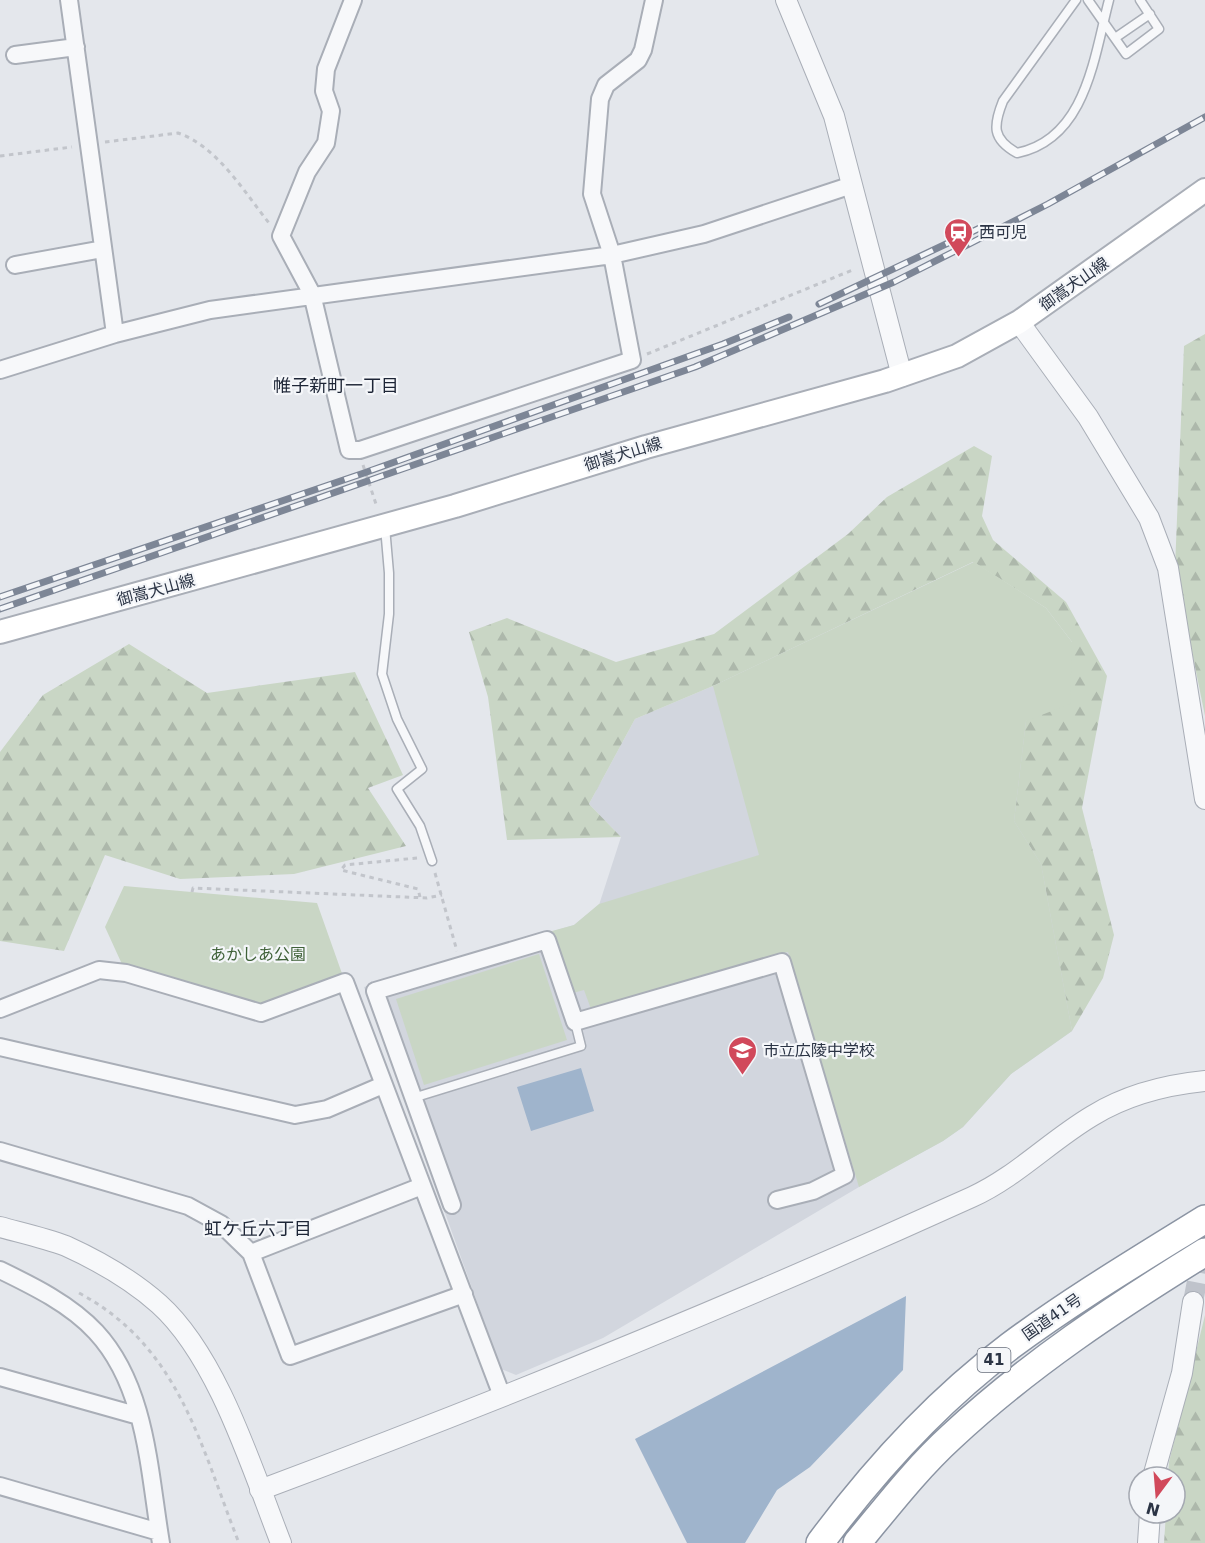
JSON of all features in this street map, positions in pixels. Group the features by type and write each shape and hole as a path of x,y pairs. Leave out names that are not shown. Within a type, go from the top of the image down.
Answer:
{"highway":[{"name":"国道41号","path":"820,1543 860,1489 930,1415 1008,1348 1079,1297 1205,1219"},
{"name":"国道41号","path":"857,1543 949,1438 1009,1386 1125,1302 1205,1252"}],"main road":[{"name":"御嵩犬山線","path":"0,632 384,525 646,447 902,376 957,356 1019,322 1205,189"}],"street":[{"path":"69,0 115,334"},
{"path":"353,0 326,69 324,91 331,111 326,143 307,172 281,236 312,294 349,450 360,450 632,360 612,255 592,194 600,99 606,85 638,60 643,51 654,0"},
{"path":"786,0 834,116 902,376"},
{"path":"15,55 76,47"},
{"path":"0,370 115,334 210,310 312,294 612,255 704,234 852,185"},
{"path":"15,265 103,249"},
{"path":"1019,322 1088,417 1149,518 1168,568 1205,799"},
{"path":"452,1205 375,991 460,962 547,940 575,1022 782,962 845,1175 813,1191 777,1200"},
{"path":"0,1009 99,970 126,973 261,1013 345,982 502,1396"},
{"path":"0,1047 295,1115 327,1109 383,1085"},
{"path":"260,1490 401,1437 747,1298 989,1189 1093,1115 1127,1099 1170,1085 1205,1081"},
{"path":"0,1151 188,1206 221,1224 251,1253 290,1356 464,1294"},
{"path":"251,1253 422,1186"},
{"path":"0,1227 64,1245 91,1258 124,1277 160,1305 204,1360 281,1543"},
{"path":"0,1270 62,1304 95,1332 117,1360 130,1386 139,1416 160,1537 0,1486"},
{"path":"1156,1465 1182,1373 1193,1302"},
{"path":"0,1377 139,1416"},
{"path":"1148,1543 1149,1525"}],"lane":[{"path":"1076,0 1003,101 997,116 996,130 1004,146 1017,153 1031,150 1050,140 1073,117 1085,89 1109,0"},
{"path":"1088,0 1126,54 1159,29 1140,0"},
{"path":"1115,38 1150,14"},
{"path":"384,525 389,614 382,674 397,719 422,769 398,789 420,826 431,859"},
{"path":"413,1098 581,1046 575,1022"}],"path":[{"path":"0,156 178,134 188,137 230,171 281,236"},
{"path":"632,360 872,262"},
{"path":"360,450 367,482 384,525"},
{"path":"420,897 418,889 341,870 345,865 431,859 460,962"},
{"path":"192,892 193,888 442,896"},
{"path":"72,1290 92,1300 126,1326 141,1339 164,1367 189,1412 239,1543"}],"shaded area":[{"path":"974,562 1026,721 1072,1031 1011,1074 963,1127 943,1141 859,1187 603,1338 516,1375 501,1369 364,987 574,925 599,905 621,837 589,804 635,719 713,686"}],"green space":[{"path":"1205,334 1205,716 1175,568 1184,346"},
{"path":"974,446 992,456 982,516 993,540 1066,602 1107,676 1082,808 1114,935 1103,978 1072,1031 1041,864 1014,821 1026,721 1072,642 1046,608 973,562 713,686 635,719 589,804 621,837 507,840 488,697 469,632 507,618 616,662 714,634 848,534 887,497"},
{"path":"974,562 1046,608 1072,642 1070,704 1026,721 1014,821 1041,864 1072,1031 1011,1074 963,1127 943,1141 859,1187 788,952 591,1009 584,990 573,993 552,931 574,925 599,904 759,855 713,686"},
{"path":"129,644 207,693 355,672 403,775 368,788 406,846 294,874 180,879 105,855 64,951 0,941 0,752 43,695"},
{"name":"あかしあ公園","path":"124,886 317,903 345,982 261,1013 126,973 105,927"},
{"path":"539,954 567,1040 424,1085 396,999"},
{"path":"1205,1315 1205,1543 1164,1543 1165,1525 1187,1525 1187,1465 1169,1465"}],"water":[{"path":"581,1068 594,1111 531,1131 517,1087"},
{"path":"906,1296 903,1370 810,1467 777,1490 745,1543 687,1543 635,1439"}],"tunnel":[{"path":"1193,1302 1204,1245"}],"railway":[{"path":"0,609 695,367 894,282 1048,204 1205,117"},
{"path":"819,304 982,227"},
{"path":"0,597 364,473 723,344 789,317"}],"place":[{"name":"西可児","path":"958,258"},
{"name":"市立広陵中学校","path":"742,1076"}],"district":[{"name":"帷子新町一丁目","path":"336,385"},
{"name":"虹ケ丘六丁目","path":"258,1228"}]}
